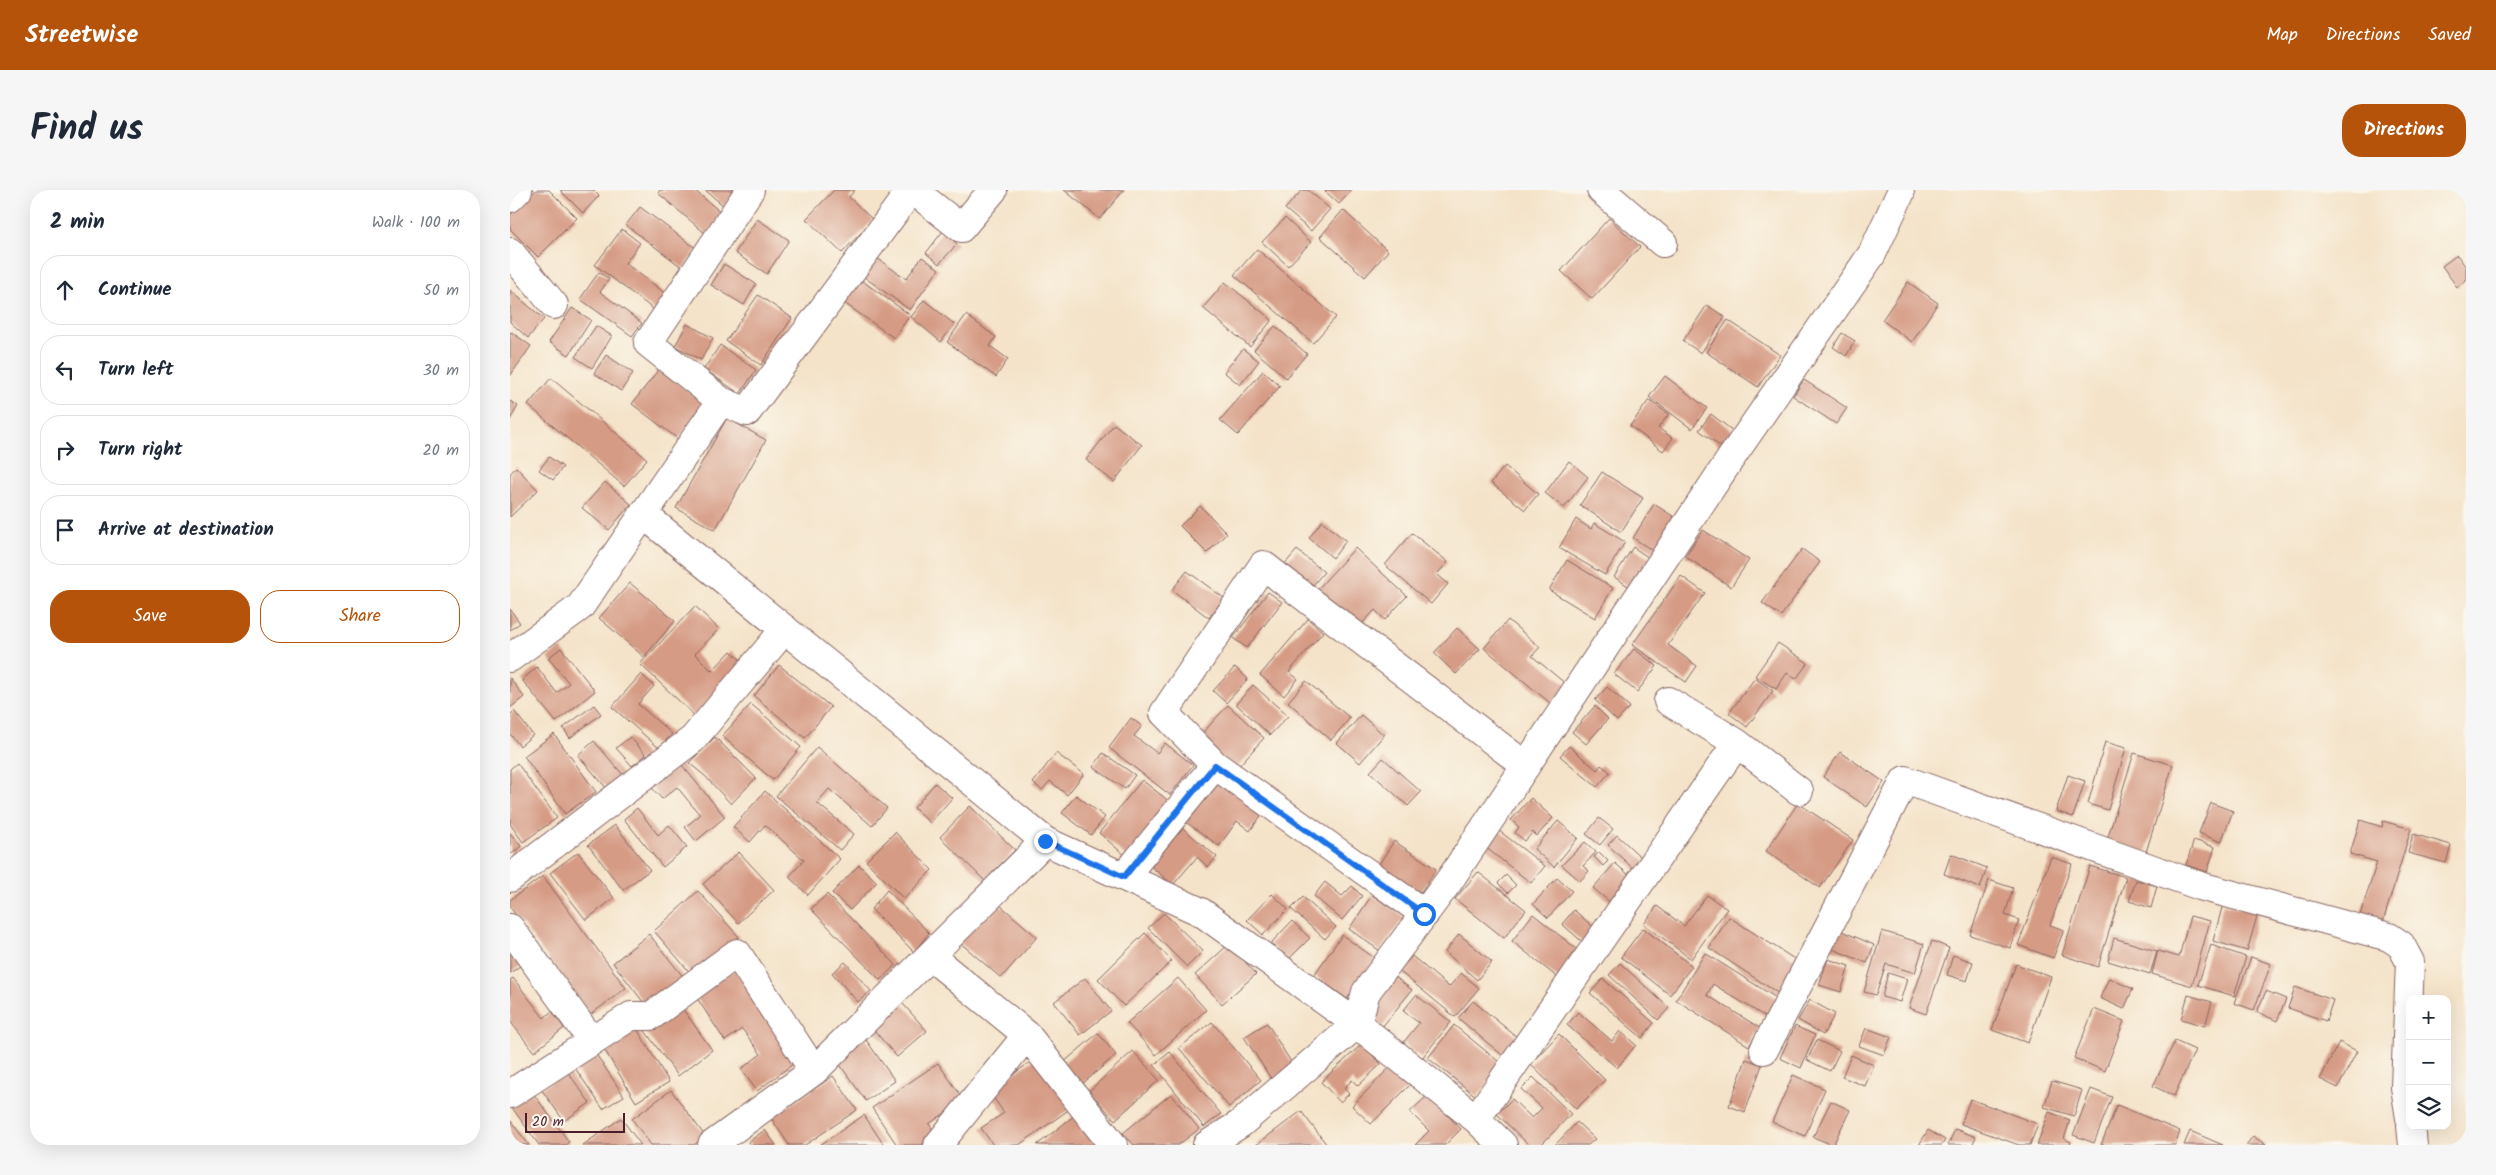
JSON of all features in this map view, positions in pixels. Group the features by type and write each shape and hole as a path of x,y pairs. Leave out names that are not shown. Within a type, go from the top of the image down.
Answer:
{"street":[{"path":"510,198 518,190"},
{"path":"750,190 648,343 721,401 747,412 912,190 961,228 993,190"},
{"path":"1601,190 1663,243"},
{"path":"1226,1140 1240,1124 1357,1024 1366,992 1449,881 1731,458 1872,254 1900,194"},
{"path":"510,252 554,305"},
{"path":"510,658 580,607 721,401"},
{"path":"643,514 1045,841 1201,912 1357,1024 1476,1119 1502,1145"},
{"path":"1424,914 1215,765 1164,713 1263,565 1526,766"},
{"path":"510,878 693,739 784,629"},
{"path":"1668,701 1736,743 1799,790"},
{"path":"1476,1119 1736,743"},
{"path":"1124,877 1215,765"},
{"path":"1764,1050 1905,780 2200,886 2389,937 2401,945 2410,962 2406,1093"},
{"path":"712,1145 814,1071 1045,841"},
{"path":"510,928 592,1041"},
{"path":"510,1094 631,1016 651,1016 737,953 814,1071"},
{"path":"930,956 1027,1035 1113,1145"},
{"path":"938,1145 1027,1035"},
{"path":"2411,1130 2413,1145"}],"building":[{"path":"536,190 549,190 577,218 538,257 510,229 510,215"},
{"path":"560,190 593,190 599,196 583,213"},
{"path":"660,190 694,190 723,214 706,234 658,193"},
{"path":"705,190 737,190 724,206"},
{"path":"834,190 855,190 849,197 873,220 842,253 806,219"},
{"path":"1064,190 1124,190 1100,219"},
{"path":"1302,190 1308,190 1330,209 1311,231 1285,209"},
{"path":"1324,190 1352,190 1339,204"},
{"path":"640,207 697,249 683,268 626,225"},
{"path":"1343,210 1388,251 1365,277 1320,237"},
{"path":"1285,218 1311,242 1288,266 1262,242"},
{"path":"1609,218 1640,247 1592,299 1561,271"},
{"path":"757,219 789,240 767,274 735,253"},
{"path":"622,229 640,243 625,263 669,296 657,312 595,265"},
{"path":"943,231 957,244 939,264 926,253"},
{"path":"1257,249 1336,317 1313,343 1234,275"},
{"path":"870,253 906,279 922,257 939,269 910,310 857,272"},
{"path":"2457,255 2466,267 2466,280 2457,287 2442,266"},
{"path":"724,264 756,284 744,305 711,285"},
{"path":"599,272 609,279 600,292 642,323 632,336 580,299"},
{"path":"854,275 910,315 894,338 837,298"},
{"path":"1225,282 1272,320 1250,347 1203,308"},
{"path":"1908,282 1938,303 1912,342 1882,320"},
{"path":"510,290 544,319 528,338 510,322"},
{"path":"758,295 792,318 761,365 726,341"},
{"path":"924,300 954,324 941,342 911,317"},
{"path":"1707,305 1725,317 1701,353 1683,341"},
{"path":"572,308 591,320 569,355 549,342"},
{"path":"966,315 996,337 990,346 1008,359 996,377 947,342"},
{"path":"1728,320 1780,355 1758,387 1706,352"},
{"path":"687,324 713,338 701,360 675,346"},
{"path":"596,326 612,336 592,368 575,357"},
{"path":"1275,326 1307,354 1286,378 1254,350"},
{"path":"510,333 531,346 510,376"},
{"path":"1842,333 1855,341 1846,356 1833,347"},
{"path":"720,345 756,370 740,394 704,369"},
{"path":"1243,349 1259,361 1240,385 1224,372"},
{"path":"606,355 633,373 621,391 594,373"},
{"path":"659,369 705,404 678,439 632,404"},
{"path":"1263,371 1280,386 1238,435 1220,420"},
{"path":"1665,376 1707,408 1692,429 1649,397"},
{"path":"551,378 647,459 624,486 528,405"},
{"path":"1804,380 1847,408 1836,424 1793,396"},
{"path":"1649,400 1669,414 1658,428 1673,438 1663,451 1630,426"},
{"path":"510,401 518,406 510,420"},
{"path":"1711,414 1733,431 1721,447 1699,430"},
{"path":"727,418 766,440 715,530 676,508"},
{"path":"1114,424 1142,445 1114,482 1086,460"},
{"path":"549,457 563,467 553,480 539,470"},
{"path":"1569,461 1588,477 1564,508 1545,493"},
{"path":"1505,466 1538,494 1525,510 1491,483"},
{"path":"516,467 538,490 510,517 510,474"},
{"path":"1602,472 1643,498 1621,532 1580,505"},
{"path":"605,482 631,504 609,530 582,508"},
{"path":"1654,504 1679,520 1658,554 1633,538"},
{"path":"1200,506 1227,533 1207,553 1180,526"},
{"path":"1576,519 1591,529 1594,523 1625,542 1605,575 1559,548"},
{"path":"1322,521 1346,541 1333,558 1309,538"},
{"path":"1703,530 1749,560 1731,587 1685,556"},
{"path":"1412,533 1448,562 1437,574 1448,584 1431,604 1385,565"},
{"path":"1633,547 1652,560 1633,589 1614,577"},
{"path":"1355,548 1407,596 1385,620 1375,610 1357,629 1315,592"},
{"path":"1802,549 1820,562 1781,616 1762,603"},
{"path":"1297,550 1324,572 1309,590 1282,567"},
{"path":"1567,560 1613,588 1595,618 1549,590"},
{"path":"1187,571 1224,598 1209,618 1172,590"},
{"path":"1681,576 1705,593 1668,645 1697,666 1686,682 1632,645"},
{"path":"630,583 675,621 644,657 599,618"},
{"path":"1268,592 1282,602 1247,648 1233,638"},
{"path":"695,606 719,629 695,654 712,671 731,651 745,664 695,716 640,664"},
{"path":"510,609 520,623 510,630"},
{"path":"1308,619 1323,632 1289,672 1298,679 1284,696 1260,675"},
{"path":"1508,620 1540,647 1532,656 1572,689 1556,708 1484,648"},
{"path":"1457,628 1480,649 1456,674 1434,653"},
{"path":"1778,643 1808,663 1796,679 1787,673 1776,689 1755,676"},
{"path":"561,648 595,691 556,722 522,680 537,667 557,693 569,683 548,658"},
{"path":"1634,649 1657,666 1637,692 1614,674"},
{"path":"779,665 831,707 805,738 754,696"},
{"path":"1235,667 1248,679 1226,703 1213,691"},
{"path":"641,674 654,686 638,704 672,734 659,748 612,707"},
{"path":"510,678 524,697 510,708"},
{"path":"1755,678 1773,691 1747,727 1729,713"},
{"path":"1306,681 1350,718 1331,740 1288,702"},
{"path":"1253,685 1288,716 1270,735 1236,704"},
{"path":"1607,687 1630,707 1617,721 1595,700"},
{"path":"751,704 801,747 773,780 722,736"},
{"path":"594,705 601,714 570,738 563,728"},
{"path":"1228,705 1264,738 1235,770 1199,737"},
{"path":"1595,706 1608,719 1586,744 1572,732"},
{"path":"514,711 533,735 520,746 510,734 510,715"},
{"path":"1361,715 1384,735 1360,763 1337,743"},
{"path":"1131,718 1142,726 1134,736 1157,753 1165,743 1193,765 1170,795 1109,748"},
{"path":"554,734 596,792 565,814 524,756"},
{"path":"630,737 646,755 632,766 616,748"},
{"path":"715,737 756,778 731,804 705,776 689,763"},
{"path":"594,741 624,776 608,790 578,755"},
{"path":"2105,742 2126,748 2108,810 2088,804"},
{"path":"1569,746 1597,770 1601,765 1610,772 1597,787 1560,756"},
{"path":"817,747 887,808 872,826 829,789 817,803 854,834 840,850 776,796"},
{"path":"1840,752 1884,782 1867,807 1823,777"},
{"path":"1056,753 1084,774 1067,795 1050,781 1042,790 1033,783"},
{"path":"1103,753 1135,775 1125,789 1093,767"},
{"path":"2134,753 2173,765 2146,852 2107,840"},
{"path":"1383,758 1421,792 1408,806 1370,772"},
{"path":"517,763 557,818 523,842 510,824 510,769"},
{"path":"681,764 725,817 696,841 685,827 700,815 677,787 662,799 652,788"},
{"path":"2068,775 2085,781 2073,817 2056,811"},
{"path":"1213,778 1263,813 1250,831 1237,821 1219,846 1183,820"},
{"path":"1142,780 1170,802 1126,856 1099,833"},
{"path":"935,783 952,798 930,823 914,808"},
{"path":"765,791 840,859 808,895 789,877 804,860 765,825 750,842 733,827"},
{"path":"1076,795 1105,817 1091,835 1062,813"},
{"path":"1531,798 1553,818 1537,836 1533,832 1525,841 1515,833 1519,827 1511,820"},
{"path":"1798,803 1853,840 1820,888 1766,851"},
{"path":"2211,803 2233,811 2221,842 2199,833"},
{"path":"970,806 1015,850 985,881 940,837"},
{"path":"637,808 658,835 669,825 687,847 663,867 624,819"},
{"path":"1599,818 1613,829 1600,845 1586,834"},
{"path":"2360,820 2382,827 2383,821 2411,829 2383,922 2360,915 2377,862 2350,854"},
{"path":"1558,821 1578,838 1554,867 1534,849"},
{"path":"1178,824 1217,857 1208,867 1197,857 1173,885 1146,862"},
{"path":"615,825 650,870 623,890 588,845"},
{"path":"1498,830 1545,866 1531,883 1485,847"},
{"path":"895,832 932,870 904,899 866,861"},
{"path":"510,833 521,846 510,855"},
{"path":"2413,834 2451,845 2446,863 2408,853"},
{"path":"1617,835 1647,863 1638,873 1608,845"},
{"path":"2194,840 2215,847 2207,872 2186,865"},
{"path":"1394,841 1436,869 1421,893 1379,864"},
{"path":"1585,842 1596,852 1583,866 1589,871 1580,881 1562,865"},
{"path":"578,852 614,898 586,920 550,873"},
{"path":"739,852 774,890 738,923 703,884"},
{"path":"1599,852 1608,861 1603,866 1594,857"},
{"path":"1951,854 1987,868 1980,888 1944,874"},
{"path":"2051,857 2072,864 2050,925 2064,930 2053,958 2018,945"},
{"path":"1615,863 1638,883 1617,908 1593,888"},
{"path":"859,865 877,882 850,910 832,893"},
{"path":"2090,866 2126,877 2098,967 2062,955"},
{"path":"1478,872 1526,910 1504,938 1455,899"},
{"path":"1506,875 1516,885 1508,893 1498,883"},
{"path":"543,876 626,988 590,1015 510,907 510,900"},
{"path":"1557,878 1572,891 1548,918 1533,904"},
{"path":"1989,880 2013,888 2005,915 2019,920 2010,948 1970,935"},
{"path":"2136,880 2157,886 2151,908 2129,901"},
{"path":"1325,882 1342,896 1352,886 1362,896 1342,920 1314,896"},
{"path":"887,890 929,933 914,952 871,909"},
{"path":"698,891 739,937 694,977 654,931"},
{"path":"827,894 896,965 880,980 811,909"},
{"path":"1272,894 1288,909 1263,935 1247,920"},
{"path":"1372,895 1404,917 1380,951 1349,929"},
{"path":"1707,895 1727,909 1691,959 1644,924 1657,906 1684,926"},
{"path":"1303,897 1336,927 1325,939 1291,909"},
{"path":"993,899 1037,937 1001,978 957,940"},
{"path":"2223,904 2258,913 2247,951 2213,941"},
{"path":"1574,910 1599,932 1587,946 1562,924"},
{"path":"1164,913 1203,951 1187,967 1148,928"},
{"path":"1533,914 1584,955 1563,982 1512,941"},
{"path":"2190,916 2210,921 2192,986 2152,974 2158,951 2179,957"},
{"path":"1729,917 1802,964 1781,995 1709,948"},
{"path":"1292,921 1310,938 1287,961 1270,944"},
{"path":"1643,928 1692,966 1670,995 1621,957"},
{"path":"1837,929 1874,945 1867,963 1830,948"},
{"path":"1882,931 1924,944 1915,973 1886,964 1876,995 1864,992"},
{"path":"1145,933 1172,961 1124,1006 1098,979"},
{"path":"649,934 689,984 651,1012 613,963"},
{"path":"1459,934 1492,962 1477,980 1445,952"},
{"path":"1342,935 1376,959 1347,999 1314,975"},
{"path":"2114,938 2157,951 2150,974 2108,961"},
{"path":"1932,941 1949,948 1926,1014 1909,1008"},
{"path":"1229,944 1256,974 1222,1004 1195,975"},
{"path":"2211,945 2246,957 2234,996 2198,985"},
{"path":"510,952 520,966 510,973"},
{"path":"1705,953 1778,999 1767,1018 1713,984 1707,995 1760,1028 1749,1046 1676,1000"},
{"path":"1953,955 1973,962 1967,981 1947,975"},
{"path":"1412,956 1449,987 1461,973 1479,988 1455,1017 1399,971"},
{"path":"2251,957 2271,964 2254,1010 2234,1003"},
{"path":"1828,959 1849,966 1841,992 1819,985"},
{"path":"845,962 871,991 858,1002 832,973"},
{"path":"1620,963 1669,1008 1658,1020 1609,975"},
{"path":"2016,964 2051,977 2028,1043 1992,1030"},
{"path":"735,970 797,1061 757,1091 741,1069 761,1054 742,1029 725,1041 695,995"},
{"path":"1888,973 1907,979 1900,1002 1882,997"},
{"path":"1393,975 1412,990 1382,1027 1363,1012"},
{"path":"513,978 544,1018 552,1011 564,1028 534,1052 510,1021 510,980"},
{"path":"1085,978 1111,1011 1080,1035 1054,1002"},
{"path":"1178,978 1206,1010 1156,1055 1127,1023"},
{"path":"2109,978 2133,989 2124,1009 2100,998"},
{"path":"1603,979 1654,1023 1642,1038 1590,993"},
{"path":"2295,987 2333,1000 2326,1021 2288,1008"},
{"path":"2266,991 2286,999 2277,1021 2257,1012"},
{"path":"1416,995 1451,1022 1422,1058 1403,1043 1419,1023 1403,1011"},
{"path":"2188,995 2212,1002 2205,1026 2181,1019"},
{"path":"896,996 927,1031 897,1057 867,1022"},
{"path":"1810,1000 1835,1014 1823,1035 1798,1020"},
{"path":"1473,1001 1523,1042 1508,1060 1458,1018"},
{"path":"680,1005 712,1050 678,1076 645,1031"},
{"path":"2094,1009 2124,1021 2105,1071 2074,1058"},
{"path":"1578,1012 1612,1041 1620,1031 1636,1045 1617,1068 1567,1025"},
{"path":"1212,1022 1261,1080 1229,1107 1179,1048"},
{"path":"1267,1023 1294,1067 1272,1080 1244,1037"},
{"path":"1454,1025 1503,1065 1477,1097 1428,1058"},
{"path":"1795,1026 1815,1035 1801,1068 1780,1058"},
{"path":"1866,1028 1891,1037 1884,1055 1859,1046"},
{"path":"637,1029 669,1082 636,1102 604,1049"},
{"path":"1098,1033 1116,1055 1081,1085 1063,1063"},
{"path":"1559,1034 1605,1080 1576,1109 1530,1064"},
{"path":"864,1037 895,1081 866,1101 835,1058"},
{"path":"1817,1040 1840,1051 1830,1071 1807,1060"},
{"path":"2175,1041 2195,1050 2174,1096 2153,1086"},
{"path":"2339,1042 2357,1051 2338,1088 2320,1079"},
{"path":"1362,1044 1381,1064 1358,1086 1352,1080 1344,1088 1349,1094 1340,1102 1321,1082"},
{"path":"1133,1051 1159,1080 1115,1120 1089,1091"},
{"path":"1170,1052 1221,1114 1204,1127 1154,1065"},
{"path":"596,1054 624,1096 603,1109 575,1068"},
{"path":"1851,1055 1874,1065 1865,1086 1842,1077"},
{"path":"1035,1059 1070,1109 1019,1145 993,1145 981,1128 1004,1113 989,1091"},
{"path":"1746,1059 1762,1065 1745,1112 1729,1106"},
{"path":"938,1063 964,1100 929,1124 936,1134 921,1145 897,1145 872,1108"},
{"path":"1394,1063 1413,1082 1371,1124 1352,1106"},
{"path":"567,1071 590,1103 564,1121 541,1089"},
{"path":"1793,1075 1825,1089 1805,1136 1772,1122"},
{"path":"833,1076 857,1110 805,1145 789,1145 771,1118"},
{"path":"1533,1077 1571,1114 1541,1145 1529,1145 1497,1114 1512,1099 1532,1118 1542,1108 1521,1089"},
{"path":"2052,1081 2082,1090 2074,1116 2044,1107"},
{"path":"530,1089 569,1142 565,1145 539,1145 510,1105"},
{"path":"2091,1089 2112,1097 2094,1143 2073,1135"},
{"path":"671,1090 705,1136 694,1145 651,1145 632,1119"},
{"path":"1171,1094 1199,1129 1178,1145 1134,1145 1123,1133"},
{"path":"1428,1095 1461,1129 1445,1145 1415,1145 1429,1131 1410,1112"},
{"path":"1970,1099 2038,1124 2030,1145 2019,1145 1961,1124"},
{"path":"1831,1101 1850,1110 1833,1145 1813,1137"},
{"path":"2117,1105 2180,1131 2175,1145 2101,1145"},
{"path":"1300,1112 1327,1145 1256,1145"},
{"path":"2049,1112 2070,1120 2064,1139 2071,1142 2070,1145 2037,1145"},
{"path":"864,1115 884,1145 820,1145"},
{"path":"1075,1115 1098,1145 1037,1145"},
{"path":"621,1118 641,1145 583,1145"},
{"path":"510,1120 529,1145 510,1145"},
{"path":"1577,1122 1595,1139 1588,1145 1555,1145"},
{"path":"1955,1129 1976,1137 1972,1145 1948,1145"},
{"path":"765,1130 776,1145 750,1145 748,1142"},
{"path":"1928,1130 1945,1140 1942,1145 1919,1145"},
{"path":"2190,1131 2223,1145 2184,1145"},
{"path":"2253,1136 2266,1145 2246,1145"}],"route":[{"path":"1045,841 1124,877 1215,765 1424,914"}]}
